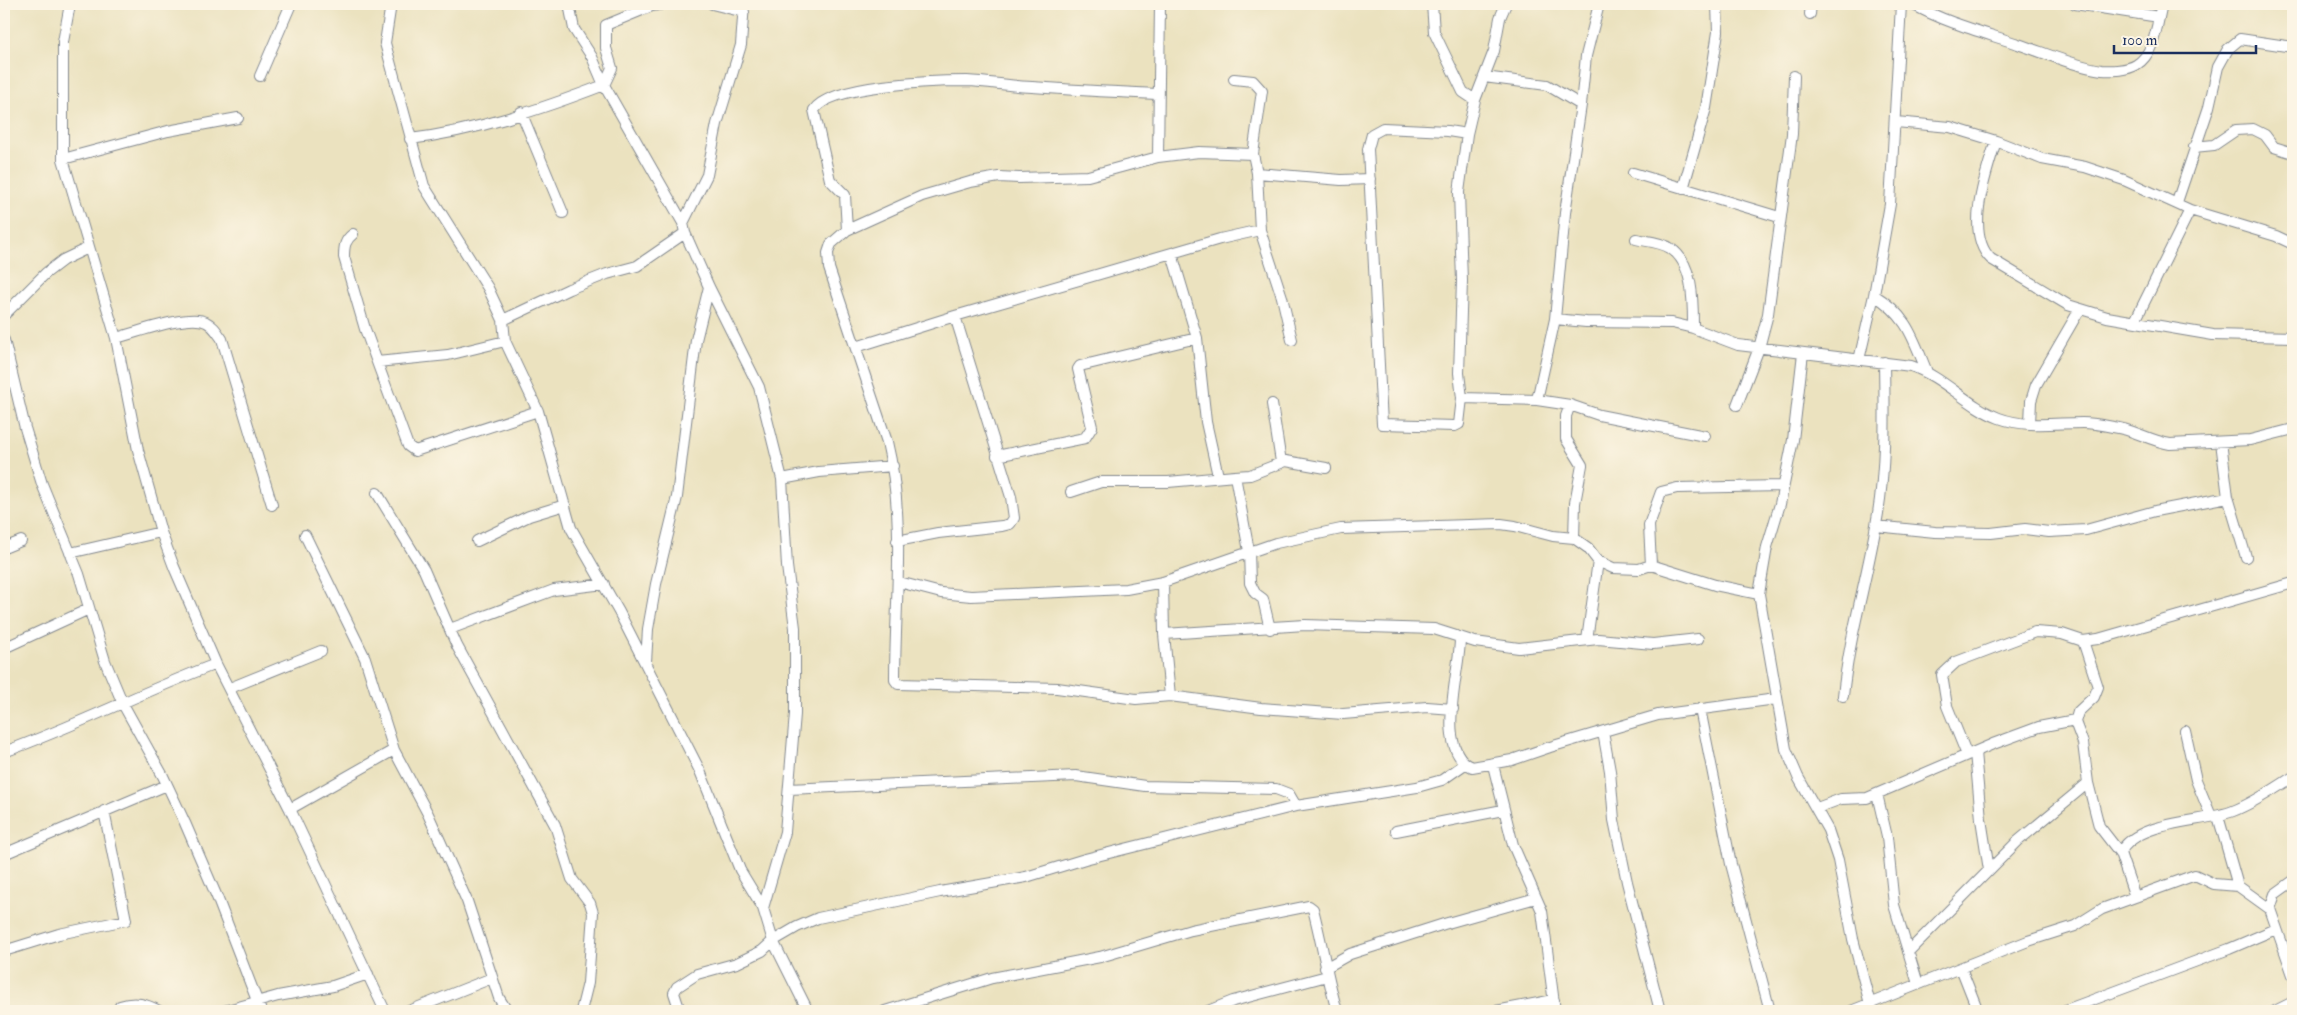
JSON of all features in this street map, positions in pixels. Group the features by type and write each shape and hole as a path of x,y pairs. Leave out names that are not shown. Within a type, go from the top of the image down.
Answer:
{"street":[{"path":"70,4 62,42 63,159 116,338 138,450 161,532 216,664 230,688 290,809 385,1011"},
{"path":"260,76 291,4"},
{"path":"390,4 385,42 424,186 488,288 503,320 505,341 538,411 571,528 646,662 700,771 740,870 763,908 773,941 808,1011"},
{"path":"568,4 574,30 592,57 604,85 684,228 709,286 759,388 782,479 787,566 795,628 795,714 785,832 763,908"},
{"path":"410,140 451,134 604,85 612,68 606,48 606,25 652,6 663,4"},
{"path":"503,320 576,286 607,274 637,266 684,228 706,175 718,124 741,45 744,8 712,4"},
{"path":"1158,157 1157,94 1160,4"},
{"path":"1432,4 1434,32 1463,92 1475,100"},
{"path":"1467,134 1439,130 1383,128 1372,134 1368,150 1381,422 1386,425 1455,426 1459,424 1462,398 1459,373 1462,281 1459,192 1467,134 1475,100 1494,51 1500,18 1506,4"},
{"path":"1537,400 1555,319 1565,213 1581,105 1586,56 1596,25 1599,4"},
{"path":"1683,189 1706,108 1718,32 1717,4"},
{"path":"1859,360 1874,295 1890,204 1901,4"},
{"path":"1912,4 1933,16 1966,28 2060,59 2103,70 2126,69 2137,64 2155,38 2162,4"},
{"path":"2075,4 2159,17"},
{"path":"2177,202 2209,107 2218,67 2228,49 2240,38 2293,48"},
{"path":"1737,405 1759,348 1768,314 1779,217 1792,134 1794,76"},
{"path":"1484,77 1511,82 1534,82 1547,85 1581,105"},
{"path":"1234,79 1253,81 1262,91 1253,154 1257,173 1260,230 1282,297 1292,340"},
{"path":"847,230 845,195 830,180 814,110 819,103 876,86 968,81 1039,88 1157,94"},
{"path":"522,112 563,212"},
{"path":"63,159 168,131 238,118"},
{"path":"1896,122 1950,127 1996,140 2042,159 2085,167 2177,202 2190,210 2276,236 2293,244"},
{"path":"2194,147 2214,145 2236,130 2253,129 2265,135 2274,147 2293,153"},
{"path":"1996,140 1979,207 1978,240 1984,252 1991,260 2047,294 2080,309 2213,335 2293,337"},
{"path":"1253,154 1199,152 1158,157 1088,176 1000,177 970,182 922,196 847,230 831,244 828,253 829,268 893,466 899,582 895,643 895,680 898,684 1056,688 1136,699 1170,696 1261,708 1343,714 1427,707 1453,709"},
{"path":"1257,173 1341,180 1370,179"},
{"path":"1633,173 1779,217"},
{"path":"2135,321 2190,210"},
{"path":"856,347 955,316 1260,230"},
{"path":"353,234 347,238 344,257 365,328 408,446 415,451 538,411"},
{"path":"1636,239 1670,247 1680,259 1690,284 1693,328"},
{"path":"4,316 46,273 63,260 88,248"},
{"path":"1172,254 1197,338 1206,422 1218,476"},
{"path":"646,662 648,629 654,593 677,497 696,340 709,286"},
{"path":"1874,295 1892,309 1908,326 1927,372"},
{"path":"2030,423 2031,400 2036,385 2080,309"},
{"path":"897,541 1010,524 1014,518 1011,497 955,316"},
{"path":"116,338 197,319 205,321 214,328 222,339 272,505"},
{"path":"1555,319 1586,322 1672,323 1693,328 1738,345 1911,366 1927,372 1970,401 2000,418 2052,425 2084,423 2116,427 2135,432 2158,442 2170,444 2250,440 2293,429"},
{"path":"997,456 1085,438 1090,433 1092,427 1080,377 1080,366 1197,338"},
{"path":"4,340 25,428 42,484 90,609 105,661 122,704 167,785 217,897 260,1007"},
{"path":"377,362 448,355 505,341"},
{"path":"1803,352 1793,440 1778,511 1767,547 1759,594 1786,749 1798,778 1828,830 1838,860 1853,939 1870,1004"},
{"path":"1843,696 1848,653 1876,526 1884,467 1884,362"},
{"path":"1462,398 1537,400 1570,405 1599,415 1705,436"},
{"path":"1272,404 1281,462"},
{"path":"1570,405 1566,416 1566,439 1582,465 1574,503 1574,538"},
{"path":"2221,442 2228,497 2246,557"},
{"path":"1071,492 1101,482 1168,482 1250,474 1281,462 1301,462 1326,468"},
{"path":"782,479 819,472 893,466"},
{"path":"1235,476 1250,551 1250,583 1255,593 1263,600 1270,629"},
{"path":"1651,565 1649,525 1661,492 1677,488 1782,486"},
{"path":"377,493 424,570 457,646 555,825 566,852 572,879 590,903 593,913 588,983 581,1011"},
{"path":"1876,526 1935,532 1991,533 2024,529 2050,532 2086,530 2155,511 2228,497"},
{"path":"477,541 529,516 565,505"},
{"path":"899,582 941,593 971,596 1126,589 1163,582 1250,551 1297,537 1340,529 1501,524 1553,536 1574,538 1588,548 1598,561 1613,568 1639,569 1651,565 1715,585 1759,594"},
{"path":"70,553 161,532"},
{"path":"305,535 365,658 394,750 428,814 466,900 492,978 506,1011"},
{"path":"4,548 20,541"},
{"path":"1587,640 1598,561"},
{"path":"1163,582 1164,634 1170,696"},
{"path":"1988,870 1971,753 1948,706 1942,675 1956,662 2035,632 2062,634 2083,641 2098,639 2293,583"},
{"path":"450,629 554,590 580,585 604,584"},
{"path":"4,648 90,609"},
{"path":"1164,634 1270,629 1305,625 1434,628 1482,644 1519,648 1598,639 1667,644 1698,639"},
{"path":"1460,638 1453,709 1453,747 1465,764 1472,767 1493,765 1658,715 1776,698"},
{"path":"2083,641 2098,688 2094,697 2078,712 2075,720 2082,743 2088,784 2099,826 2120,853 2135,896"},
{"path":"230,688 321,651"},
{"path":"4,752 122,704 168,682 216,664"},
{"path":"1700,709 1735,880 1770,1011"},
{"path":"1817,808 1841,799 1867,798 1971,753 2039,727 2075,720"},
{"path":"2185,730 2196,780 2215,816 2238,886"},
{"path":"1603,732 1610,771 1614,820 1627,882 1660,1011"},
{"path":"290,809 394,750"},
{"path":"680,1011 674,993 677,987 697,974 737,963 762,951 773,941 818,918 940,892 1026,877 1085,859 1296,806 1416,787 1442,780 1465,764"},
{"path":"1493,765 1503,810 1522,871 1542,911 1546,930 1549,974 1555,1011"},
{"path":"789,790 1076,776 1146,786 1276,789 1289,794 1296,806"},
{"path":"2120,853 2127,843 2144,833 2215,816 2245,805 2293,777"},
{"path":"1908,952 2018,841 2088,784"},
{"path":"4,854 167,785"},
{"path":"1877,794 1887,837 1893,898 1918,984"},
{"path":"1396,831 1503,810"},
{"path":"4,950 59,934 126,920 104,811"},
{"path":"1852,1011 1918,984 2075,926 2102,909 2195,875 2214,884 2238,886 2270,909"},
{"path":"2293,881 2275,894 2270,909 2293,975"},
{"path":"1208,1011 1326,972 1350,954 1444,924 1536,898"},
{"path":"885,1011 992,978 1100,957 1191,930 1309,906 1313,909 1321,938 1326,972 1336,1011"},
{"path":"2063,1011 2229,949 2276,929"},
{"path":"1960,968 1978,1011"},
{"path":"224,1011 260,1007 368,974"},
{"path":"409,1011 492,978"},
{"path":"1496,1011 1554,1000"},
{"path":"2275,1011 2293,1002"},
{"path":"119,1011 120,1006 145,1003 159,1011"}]}
